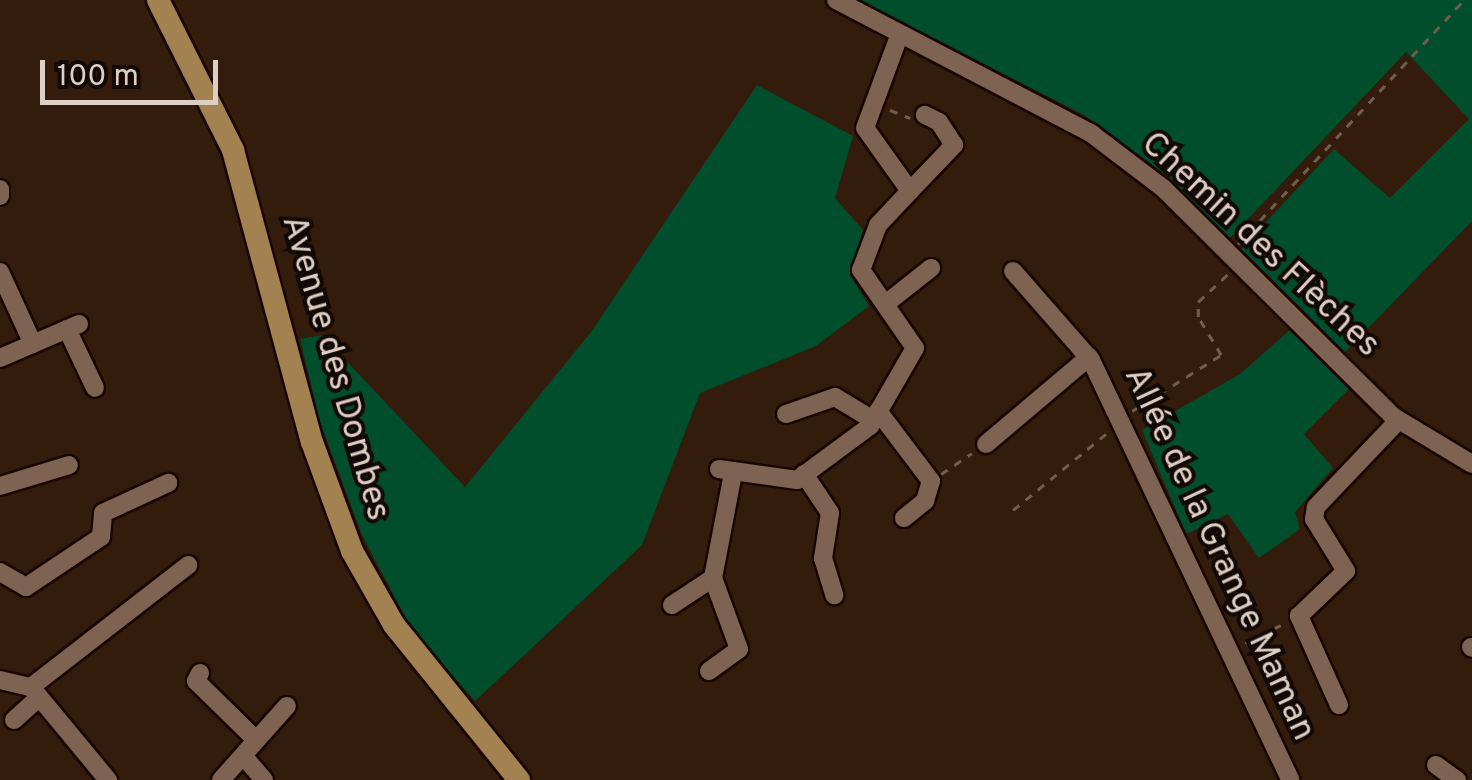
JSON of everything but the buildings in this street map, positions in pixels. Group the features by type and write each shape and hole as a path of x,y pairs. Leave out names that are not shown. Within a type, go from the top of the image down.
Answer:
{"main road":[{"name":"Avenue des Dombes","path":"158,0 233,150 312,442 352,552 394,625 519,780"}],"street":[{"name":"Chemin des Flèches","path":"836,0 1092,134 1235,257 1398,421 1469,457"},
{"path":"899,36 865,128 910,191"},
{"path":"709,671 740,649 712,578 726,471 797,480 876,415 916,348 888,302 861,270 878,225 954,145 939,122 925,115"},
{"path":"888,302 931,268"},
{"name":"Allée de la Grange Maman","path":"1013,270 1089,357 1290,780"},
{"path":"0,272 33,344"},
{"path":"0,358 73,327 95,388"},
{"name":"Allée de la Grange Maman","path":"986,444 1089,357"},
{"path":"786,414 835,397 876,415 931,480 925,501 904,518"},
{"path":"1339,705 1299,616 1346,571 1314,520 1321,495 1398,421"},
{"path":"0,486 69,465"},
{"path":"804,474 830,513 823,558 834,595"},
{"path":"0,572 26,588 100,537 103,513 168,483"},
{"path":"14,720 33,694 188,565"},
{"path":"672,605 712,578"},
{"path":"200,673 196,681 256,739"},
{"path":"0,680 33,694 102,778"},
{"path":"221,780 245,758 256,739 288,706"},
{"path":"245,758 264,780"},
{"path":"1436,765 1457,780"}],"path":[{"path":"1013,510 1121,421 1221,354 1198,317 1198,302 1464,0"},
{"path":"874,104 918,122 925,115"},
{"path":"931,480 986,444"},
{"path":"1230,651 1299,616"}],"green space":[{"path":"859,0 1472,0 1472,221 1345,352 1241,249 1334,149 1390,198 1469,119 1406,52 1230,238 1163,173 1084,115"},
{"path":"757,85 853,136 835,198 863,230 850,275 869,306 816,346 700,393 642,545 475,701 412,630 362,535 320,422 300,339 322,335 465,487 591,332"},
{"path":"1292,328 1351,387 1304,434 1333,468 1295,512 1300,529 1259,558 1228,514 1186,534 1142,430 1240,374"}]}
